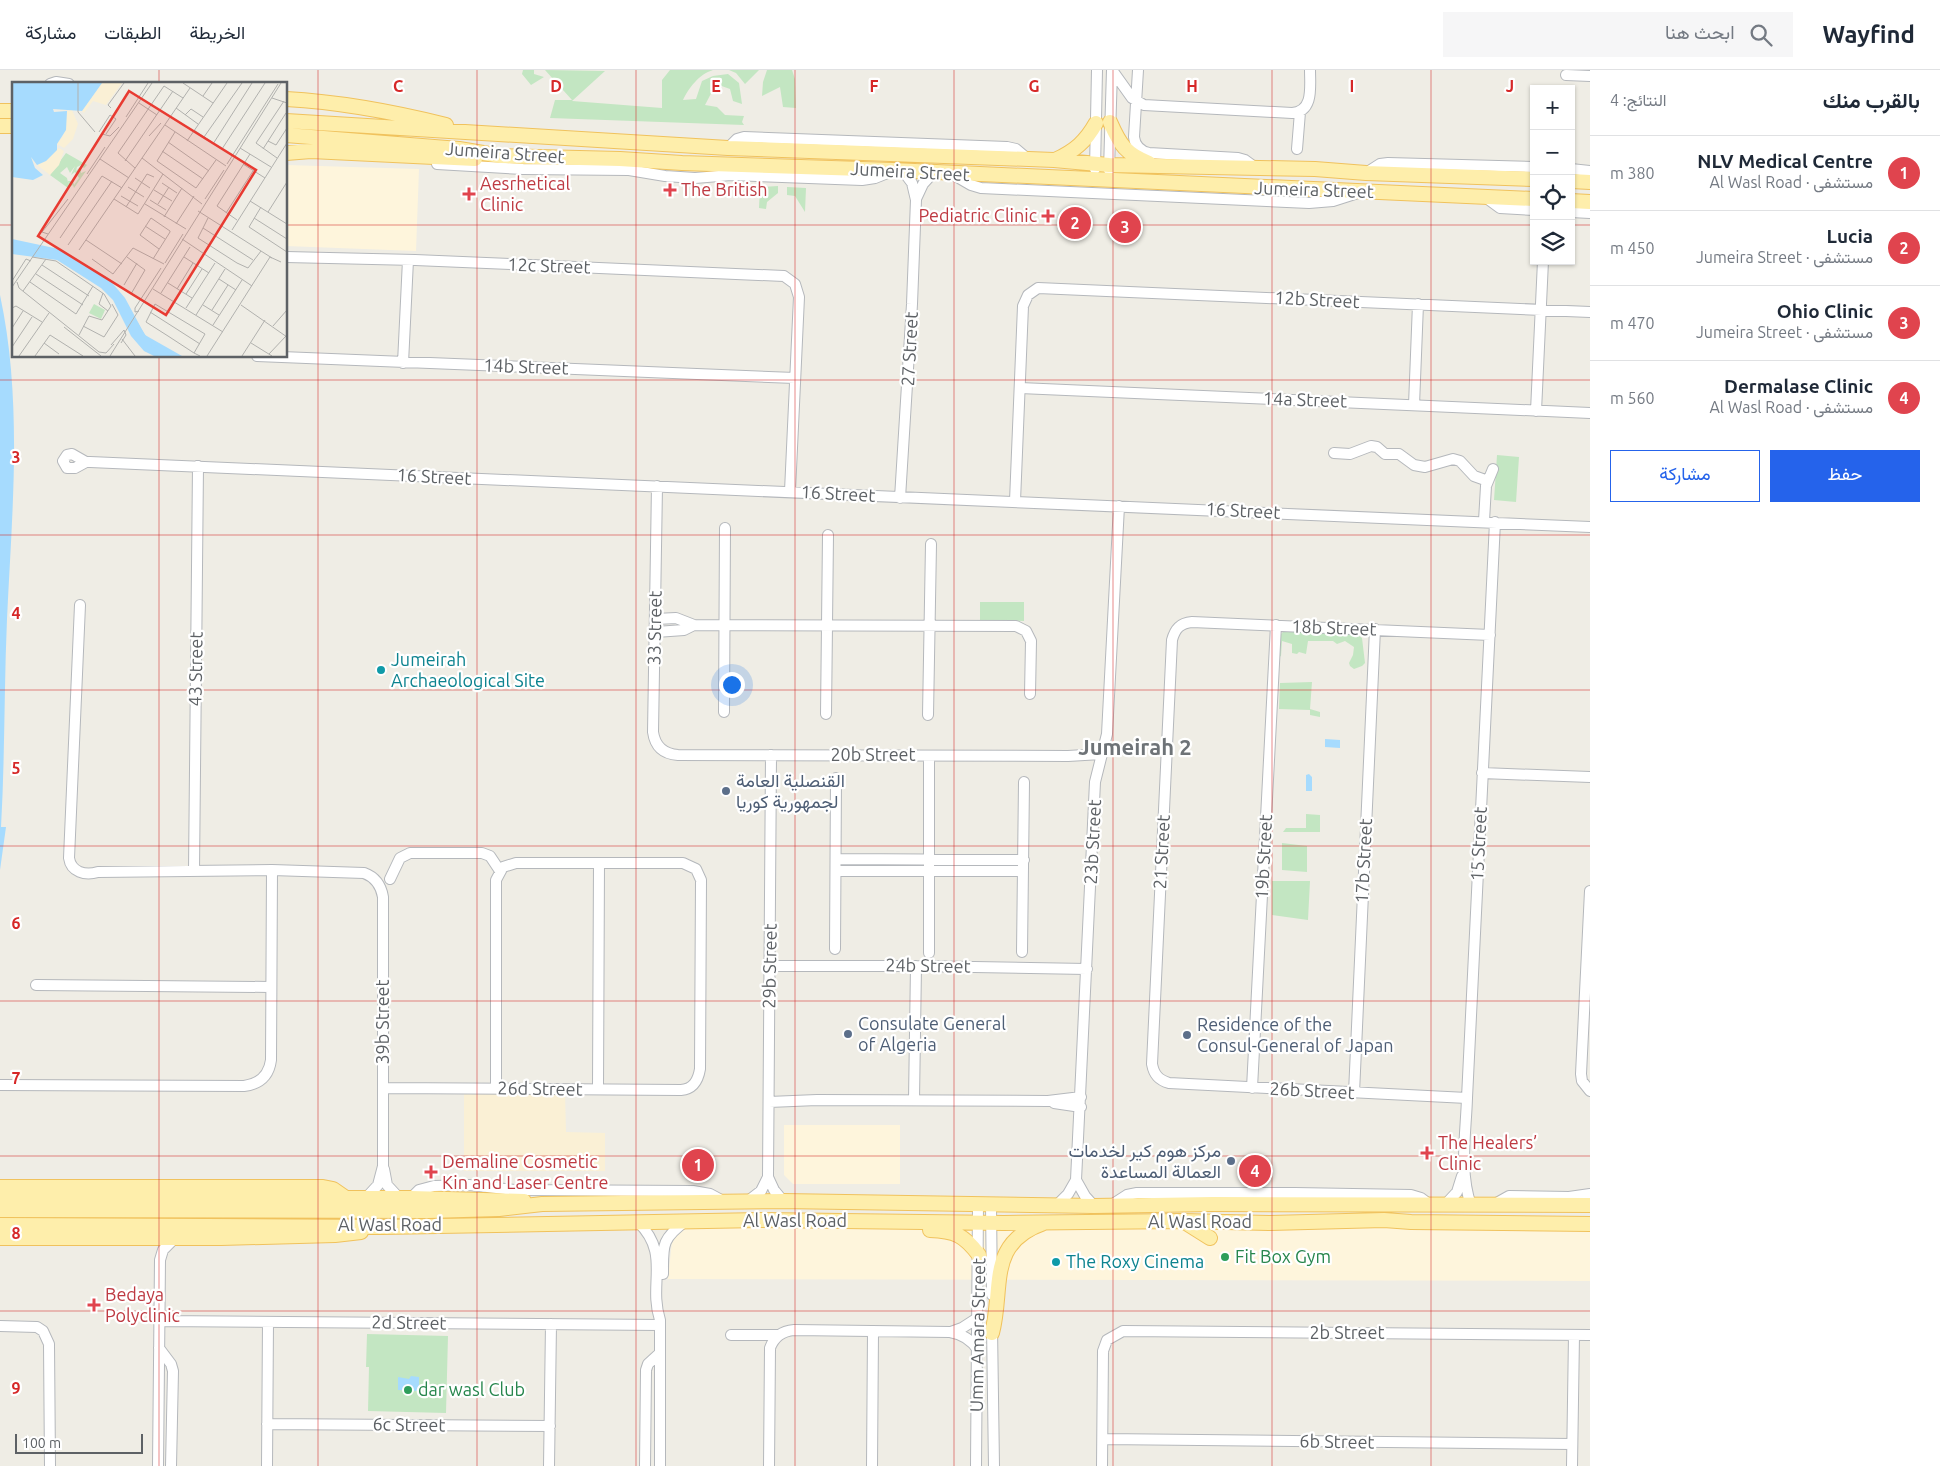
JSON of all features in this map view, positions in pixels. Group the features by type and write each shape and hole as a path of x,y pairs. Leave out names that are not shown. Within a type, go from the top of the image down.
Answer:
{"main road":[{"path":"288,99 376,110 418,118 476,133"},
{"name":"Jumeira Street","path":"288,120 728,148 1054,160 1109,165 1316,169 1366,173 1530,179"},
{"path":"1110,122 1123,148 1138,159 1156,166"},
{"path":"1054,160 1080,146 1096,123"},
{"name":"Jumeira Street","path":"288,135 451,148 501,156 933,172 1530,199"},
{"path":"288,154 311,151 464,159 501,156"},
{"path":"1575,181 1590,182"},
{"path":"1575,201 1590,202"},
{"path":"0,1187 323,1187 347,1198"},
{"name":"Al Wasl Road","path":"0,1197 500,1199 542,1204"},
{"name":"Al Wasl Road","path":"0,1210 428,1211 499,1209 542,1204 748,1201 1094,1206 1223,1204 1590,1206"},
{"path":"902,1220 920,1212 970,1211 973,1207 980,1204"},
{"path":"1384,1220 1402,1216 1456,1216 1464,1213 1470,1206"},
{"path":"902,1220 924,1230 946,1231 958,1234 979,1255"},
{"name":"Al Wasl Road","path":"0,1224 354,1225 382,1227 686,1221 902,1220 1270,1223 1384,1220 1590,1224"},
{"path":"992,1333 997,1312 1000,1269 1005,1254 1021,1236 1040,1224 1049,1221"},
{"path":"1182,1221 1210,1238"},
{"path":"0,1238 175,1238 343,1235 382,1227"}],"street":[{"path":"1097,70 1095,164 1102,180"},
{"path":"1112,70 1136,102 1144,105 1292,113 1300,112 1309,101 1310,70"},
{"path":"1102,180 1109,165 1112,70"},
{"path":"1138,70 1134,137 1135,143 1140,150 1149,153 1238,158 1245,160 1256,169"},
{"path":"1566,76 1590,76"},
{"path":"1297,149 1300,112"},
{"path":"288,154 523,169 629,170 665,176 695,178 731,175 862,180 898,171"},
{"path":"1366,173 1380,164 1388,163 1530,167"},
{"path":"1575,169 1590,170"},
{"name":"27 Street","path":"898,171 912,183 916,200 912,304 900,498"},
{"name":"27 Street","path":"916,200 923,184 933,172"},
{"path":"952,174 970,185 981,188 1309,203 1333,201 1360,192"},
{"path":"1484,197 1503,208 1530,210"},
{"path":"1575,212 1590,213"},
{"name":"12c Street","path":"288,257 776,275 790,279 797,288 799,297 795,378"},
{"path":"403,363 408,260"},
{"path":"1536,411 1543,265"},
{"name":"12b Street","path":"1020,388 1024,300 1032,290 1044,288 1590,312"},
{"path":"1414,404 1418,304"},
{"name":"14b Street","path":"288,357 795,378"},
{"path":"790,491 795,378"},
{"path":"1015,501 1020,388"},
{"name":"14a Street","path":"1020,388 1590,413"},
{"path":"1334,453 1350,454 1371,446 1385,454 1399,454 1414,465 1425,467 1453,459 1460,461 1474,476 1488,481"},
{"name":"16 Street","path":"86,462 1590,527"},
{"name":"43 Street","path":"194,871 198,466"},
{"name":"15 Street","path":"1465,1166 1482,772 1490,635 1489,522 1485,492 1493,469"},
{"name":"33 Street","path":"657,486 654,739 663,751 678,755"},
{"name":"23b Street","path":"1076,1180 1095,782 1107,734 1119,506"},
{"path":"724,712 725,528"},
{"path":"826,714 828,536"},
{"path":"928,715 931,544"},
{"path":"0,1085 244,1086 259,1082 270,1066 272,870 98,872 82,866 74,859 70,850 80,606"},
{"path":"656,619 676,618 694,625 1016,626 1026,631 1031,641 1030,694"},
{"name":"18b Street","path":"1180,625 1192,622 1490,635"},
{"path":"656,632 684,630 694,625"},
{"name":"21 Street","path":"1158,1078 1152,1064 1172,640 1180,625"},
{"name":"19b Street","path":"1252,1088 1276,625"},
{"name":"17b Street","path":"1354,1093 1375,630"},
{"name":"20b Street","path":"678,755 1069,756 1100,758"},
{"name":"29b Street","path":"768,1177 771,755"},
{"path":"929,756 929,953"},
{"path":"1482,772 1590,777"},
{"path":"836,778 836,949"},
{"path":"1022,952 1024,782"},
{"path":"390,879 400,858 410,853 482,853 490,856 500,871"},
{"path":"836,859 1024,860"},
{"path":"496,1088 496,880 500,871 503,867 511,864 599,863 598,1089"},
{"name":"26d Street","path":"384,1088 681,1090 694,1085 699,1075 701,880 696,869 683,863 599,863"},
{"name":"39b Street","path":"272,870 364,873 375,879 382,891 383,1166 387,1185 405,1198"},
{"path":"836,871 1023,871"},
{"path":"1590,891 1587,995 1581,1074 1582,1082 1590,1091"},
{"name":"24b Street","path":"770,966 1087,969"},
{"path":"914,1100 916,966"},
{"path":"36,985 270,986"},
{"name":"26b Street","path":"1158,1078 1169,1083 1467,1098"},
{"path":"769,1098 1081,1102"},
{"name":"39b Street","path":"366,1198 378,1185 383,1166"},
{"path":"1465,1166 1466,1191 1470,1206"},
{"path":"1438,1206 1457,1192 1465,1166"},
{"path":"768,1177 774,1190 783,1201"},
{"path":"748,1201 761,1191 768,1177"},
{"path":"1057,1205 1068,1194 1076,1180"},
{"path":"1076,1180 1085,1196 1094,1206"},
{"name":"Al Wasl Road","path":"405,1198 429,1186 468,1185 515,1190 693,1191 710,1194 724,1202"},
{"name":"Al Wasl Road","path":"1491,1206 1509,1196 1569,1197 1590,1194"},
{"name":"Umm Amara Street","path":"980,1204 985,1222 992,1333 994,1466"},
{"path":"660,1466 660,1322 663,1305 665,1242 670,1233 686,1221"},
{"path":"638,1222 650,1234 656,1247 657,1309 660,1322"},
{"name":"Umm Amara Street","path":"976,1466 979,1255 985,1222"},
{"path":"145,1238 153,1246 160,1260"},
{"path":"158,1466 160,1260 166,1246 175,1238"},
{"path":"950,1332 962,1328 979,1317"},
{"name":"2d Street","path":"159,1321 551,1324 660,1322"},
{"path":"267,1466 268,1322"},
{"path":"550,1466 551,1324"},
{"path":"0,1326 30,1326 43,1331 49,1344 50,1466"},
{"path":"769,1466 770,1348 772,1342 779,1335 794,1330 950,1332 963,1336 974,1344 978,1350"},
{"name":"2b Street","path":"1103,1439 1103,1351 1107,1340 1117,1333 1129,1330 1590,1335"},
{"path":"872,1466 873,1332"},
{"path":"730,1335 779,1335"},
{"path":"1572,1466 1574,1335"},
{"path":"159,1348 171,1364 173,1371 171,1466"},
{"path":"645,1466 646,1370 648,1364 660,1353"},
{"name":"6c Street","path":"267,1424 550,1426"},
{"path":"1102,1466 1103,1439"},
{"name":"6b Street","path":"1103,1439 1572,1444"}],"shaded area":[{"path":"288,165 419,169 416,251 288,246"},
{"path":"784,1125 900,1125 900,1184 793,1184 784,1175"},
{"path":"679,1220 941,1225 1024,1231 1049,1221 1590,1224 1590,1281 668,1279 673,1232"}],"green space":[{"path":"523,70 534,70 534,74 544,77 531,85 522,74"},
{"path":"545,70 605,71 572,101 662,108 662,80 670,70 713,70 695,82 683,100 696,99 702,81 713,76 728,74 739,83 742,104 733,101 730,89 716,84 705,105 717,107 725,115 744,116 742,122 744,125 550,118 555,100 572,100"},
{"path":"729,70 759,70 745,84 736,73"},
{"path":"767,70 792,70 795,79 796,108 783,107 780,87 762,96 763,82"},
{"path":"778,186 778,193 767,202 766,209 759,208 760,187"},
{"path":"787,187 806,188 805,212 795,196 787,195"},
{"path":"1497,455 1519,457 1516,502 1494,500"},
{"path":"980,602 1024,602 1024,621 980,620"},
{"path":"1285,630 1354,632 1362,638 1365,663 1354,669 1350,666 1349,663 1354,647 1345,641 1337,644 1333,641 1308,641 1306,654 1299,652 1297,654 1292,653 1292,644 1282,641 1281,656 1279,657 1281,634"},
{"path":"1312,682 1310,709 1320,712 1320,717 1310,715 1310,710 1279,709 1280,683"},
{"path":"1306,814 1320,815 1320,832 1283,832 1286,828 1306,828"},
{"path":"1282,843 1307,846 1307,872 1282,870"},
{"path":"1272,881 1310,881 1308,920 1272,915"},
{"name":"dar wasl Club","path":"367,1334 448,1336 446,1413 368,1411 369,1367 366,1367"}],"sand":[{"path":"464,1091 565,1092 566,1132 605,1133 605,1171 464,1171"}],"water":[{"path":"0,295 12,376 14,457 1,827 6,827 0,870"},
{"path":"1325,739 1340,740 1340,748 1325,747"},
{"path":"1309,774 1312,777 1312,791 1306,791 1306,775"},
{"path":"411,1376 419,1377 419,1391 398,1390 398,1377 409,1379"}],"place":[{"name":"The British","path":"670,190"},
{"name":"Aesrhetical Clinic","path":"469,194"},
{"name":"Pediatric Clinic","path":"1048,216"},
{"name":"Lucia","path":"1075,223"},
{"name":"Ohio Clinic","path":"1125,227"},
{"name":"Jumeirah Archaeological Site","path":"381,670"},
{"name":"القنصلية العامة لجمهورية كوريا","path":"726,791"},
{"name":"Consulate General of Algeria","path":"848,1034"},
{"name":"Residence of the Consul-General of Japan","path":"1187,1035"},
{"name":"The Healers’ Clinic","path":"1427,1153"},
{"name":"مركز هوم كير لخدمات العمالة المساعدة","path":"1231,1161"},
{"name":"NLV Medical Centre","path":"698,1165"},
{"name":"Dermalase Clinic","path":"1255,1171"},
{"name":"Demaline Cosmetic Kin and Laser Centre","path":"431,1172"},
{"name":"Fit Box Gym","path":"1225,1257"},
{"name":"The Roxy Cinema","path":"1056,1262"},
{"name":"Bedaya Polyclinic","path":"94,1305"},
{"name":"dar wasl Club","path":"408,1390"}],"district":[{"name":"Jumeirah 2","path":"1135,747"}]}
